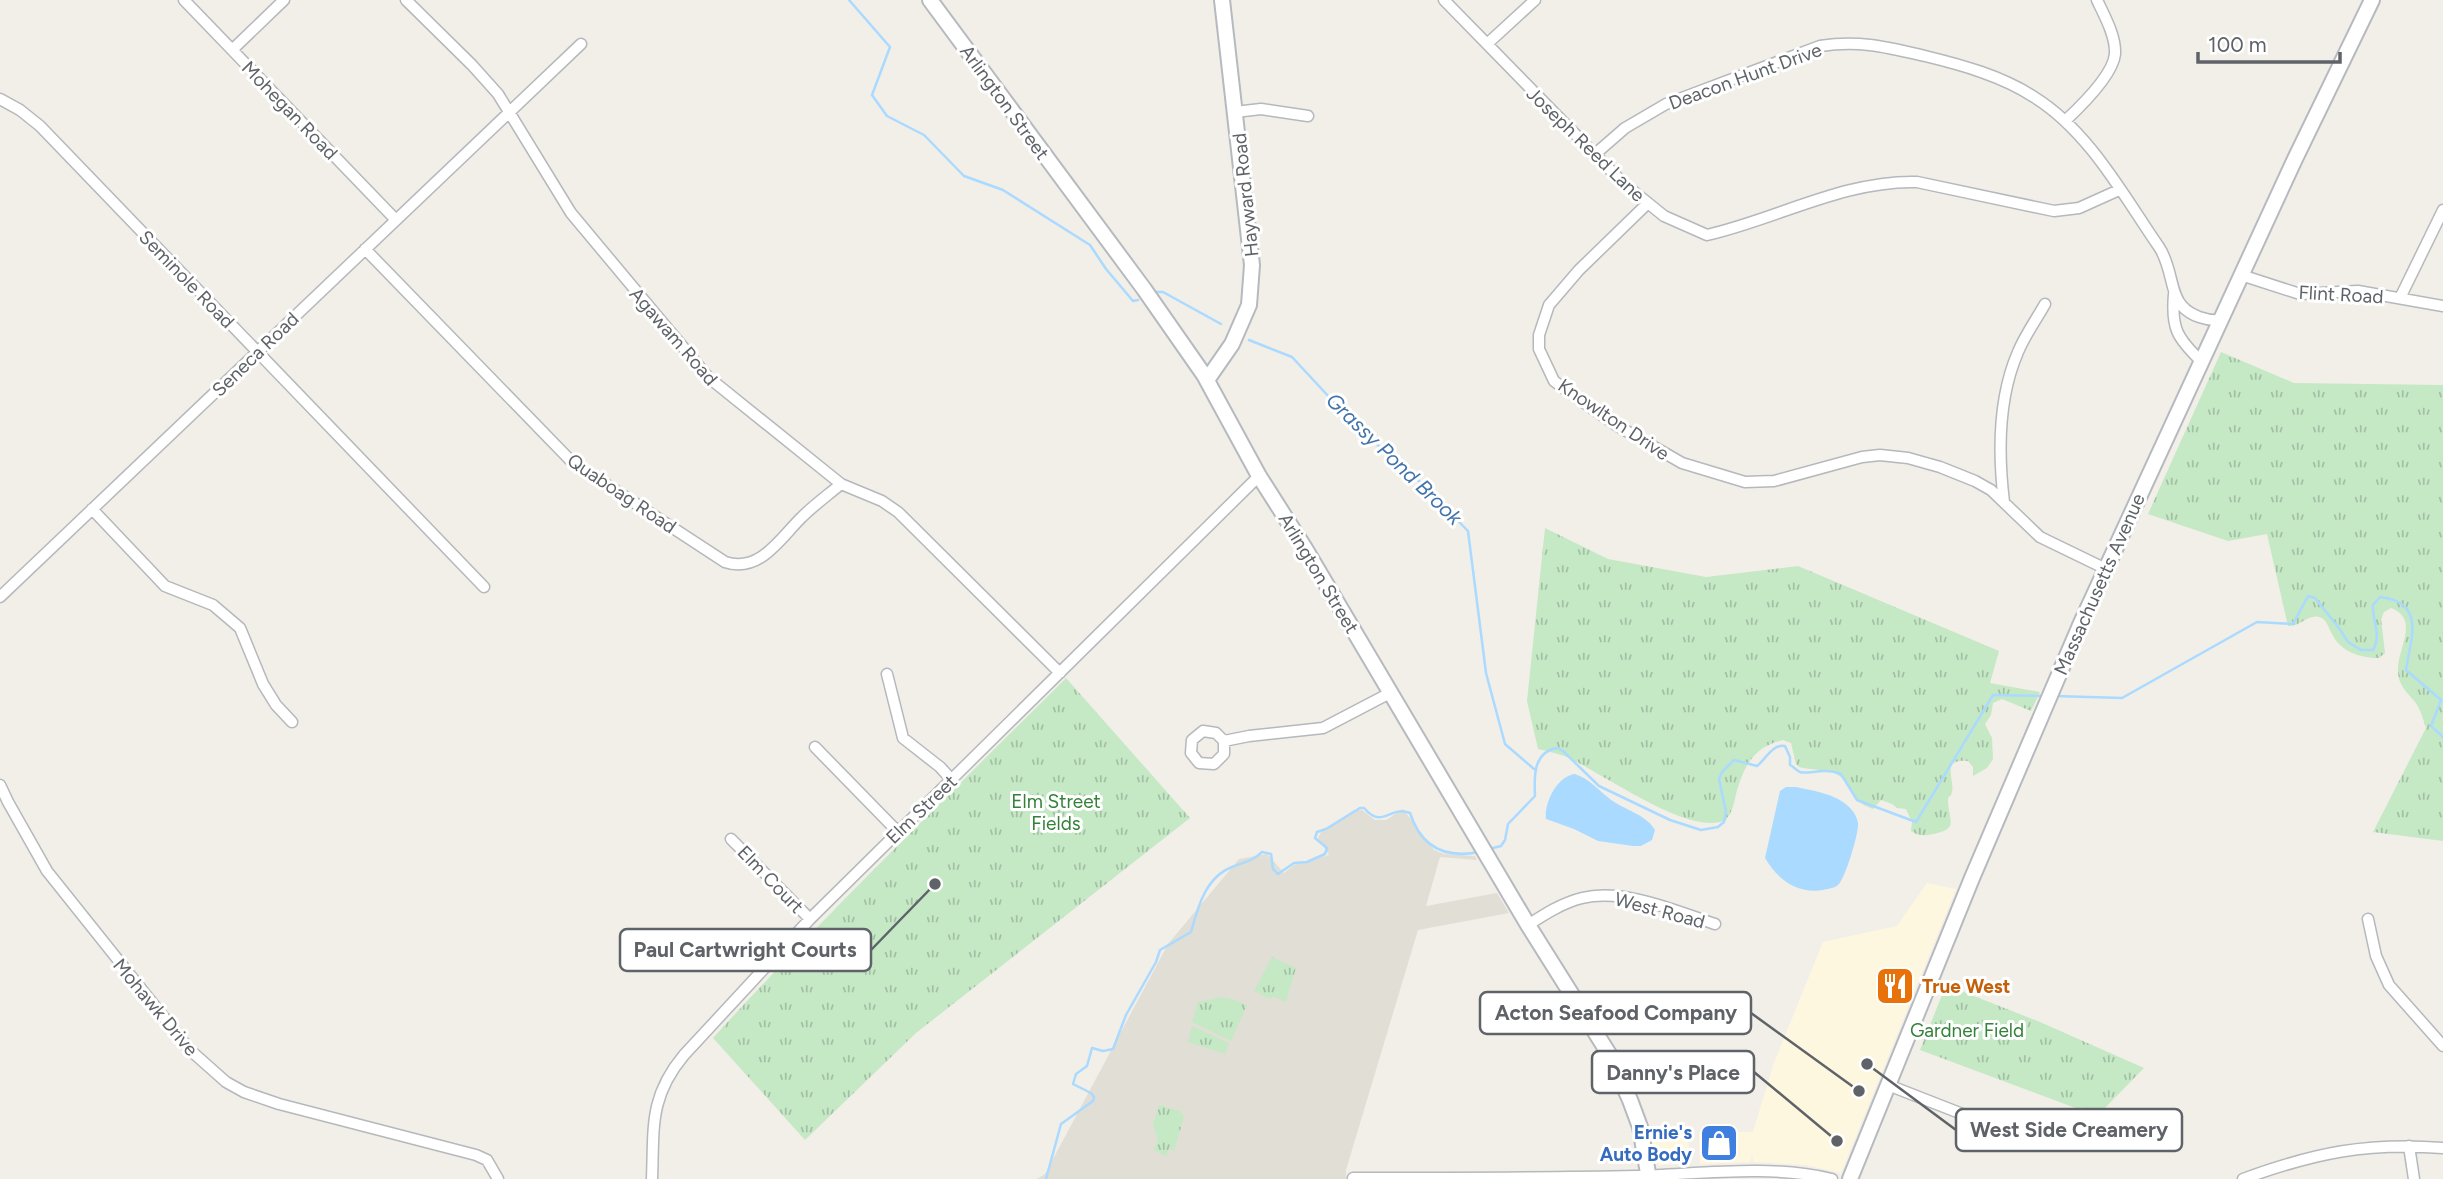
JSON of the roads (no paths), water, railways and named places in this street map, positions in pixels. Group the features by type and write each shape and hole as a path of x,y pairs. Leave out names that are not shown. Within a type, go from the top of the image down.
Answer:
{"street":[{"name":"Mohegan Road","path":"184,0 396,220"},
{"path":"232,50 284,0"},
{"name":"Agawam Road","path":"406,0 472,65 509,111 544,173 571,213 697,366 719,387 841,484 882,501 898,512 1060,673"},
{"name":"Arlington Street","path":"930,0 1144,289 1207,380 1259,477 1306,550 1528,925 1609,1054 1640,1128 1649,1177"},
{"name":"Hayward Road","path":"1207,380 1232,344 1249,305 1252,246 1222,0"},
{"name":"Joseph Reed Lane","path":"1444,0 1594,155 1647,204 1664,216 1707,235 1827,196 1896,181 1917,182 2054,211 2079,208 2119,190"},
{"path":"1487,44 1535,0"},
{"path":"2065,121 2108,72 2115,53 2108,24 2097,0"},
{"name":"Massachusetts Avenue","path":"1850,1179 2054,685 2220,320 2372,0"},
{"name":"Deacon Hunt Drive","path":"1594,155 1639,118 1667,104 1820,46 1847,42 1899,50 1978,71 2034,97 2065,121 2083,140 2161,249 2172,276 2173,321 2177,335 2201,362"},
{"name":"Seneca Road","path":"0,597 581,44"},
{"name":"Seminole Road","path":"0,99 40,125 484,587"},
{"path":"1235,112 1261,109 1308,116"},
{"name":"Knowlton Drive","path":"1647,204 1579,270 1549,305 1539,335 1539,349 1554,380 1656,450 1682,463 1745,482 1766,482 1862,457 1881,455 1908,458 1956,473 1991,490 2040,537 2106,569"},
{"path":"2400,298 2443,210"},
{"name":"Quaboag Road","path":"365,249 572,462 725,562 733,565 745,564 763,556 775,547 803,515 841,484"},
{"name":"Flint Road","path":"2241,275 2300,294 2358,291 2443,306"},
{"path":"2174,294 2183,307 2201,318 2220,320"},
{"path":"2004,503 2004,398 2018,352 2045,304"},
{"name":"Elm Street","path":"652,1179 656,1105 667,1076 684,1055 810,919 1259,477"},
{"path":"92,509 165,586 213,605 240,628 269,695 292,722"},
{"path":"887,674 902,736 951,779"},
{"path":"1224,741 1322,728 1390,693"},
{"path":"816,747 898,832"},
{"name":"Mohawk Drive","path":"0,785 47,871 190,1050 226,1082 244,1092 279,1104 476,1155 487,1160 498,1179"},
{"name":"Elm Court","path":"731,839 810,919"},
{"name":"West Road","path":"1528,925 1565,904 1584,898 1610,896 1635,900 1715,924"},
{"path":"2368,919 2376,956 2389,985 2443,1046"},
{"path":"1888,1085 1993,1126"},
{"path":"2244,1179 2321,1154 2369,1146 2443,1148"},
{"path":"2409,1146 2414,1179"},
{"path":"1353,1178 1649,1177 1768,1170 1798,1172 1832,1179"}],"water":[{"path":"1575,774 1646,820 1655,830 1652,840 1641,846 1598,841 1546,819 1547,806 1553,791 1563,780"},
{"path":"1786,787 1796,787 1839,800 1851,809 1856,817 1858,828 1851,856 1841,881 1835,887 1814,891 1789,884 1765,858 1780,791"}],"waterway":[{"name":"Grassy Pond Brook","path":"849,0 890,47 872,95 887,116 924,135 964,176 1003,190 1090,245 1133,301 1138,300"},
{"name":"Grassy Pond Brook","path":"1155,292 1163,292 1221,324"},
{"name":"Grassy Pond Brook","path":"1249,340 1292,357 1356,426 1419,481 1468,531 1486,673 1505,744 1534,769"},
{"path":"2055,696 2122,698 2257,622 2293,624 2308,596 2315,598 2348,642 2361,650 2373,650 2377,638 2373,605 2380,597 2395,600 2410,614 2412,634 2406,670 2441,700 2431,726 2443,737"},
{"path":"1489,849 1501,846 1508,824 1535,796 1535,774 1539,760 1549,750 1557,748 1599,786 1670,820 1701,830 1718,827 1724,822 1726,812 1719,779 1722,772 1734,760 1757,766 1780,746 1785,746 1790,765 1799,772 1829,771 1841,774 1857,800 1916,822 1993,695 2045,696"},
{"path":"1046,1179 1061,1124 1093,1101 1091,1093 1073,1084 1076,1074 1087,1066 1092,1048 1103,1051 1113,1049 1126,1015 1160,950 1191,932 1204,894 1223,872 1262,852 1271,854 1273,869 1278,874 1294,863 1307,862 1325,854 1327,848 1315,838 1317,832 1360,808 1376,817 1403,811 1410,813 1420,834 1436,848 1455,854 1479,852"}],"place":[{"name":"Paul Cartwright Courts","path":"935,884"},
{"name":"True West","path":"1895,986"},
{"name":"West Side Creamery","path":"1867,1064"},
{"name":"Acton Seafood Company","path":"1859,1091"},
{"name":"Danny's Place","path":"1837,1141"},
{"name":"Ernie's Auto Body","path":"1719,1143"}],"park label":[{"name":"Elm Street Fields","path":"1056,812"},
{"name":"Gardner Field","path":"1967,1030"}]}
